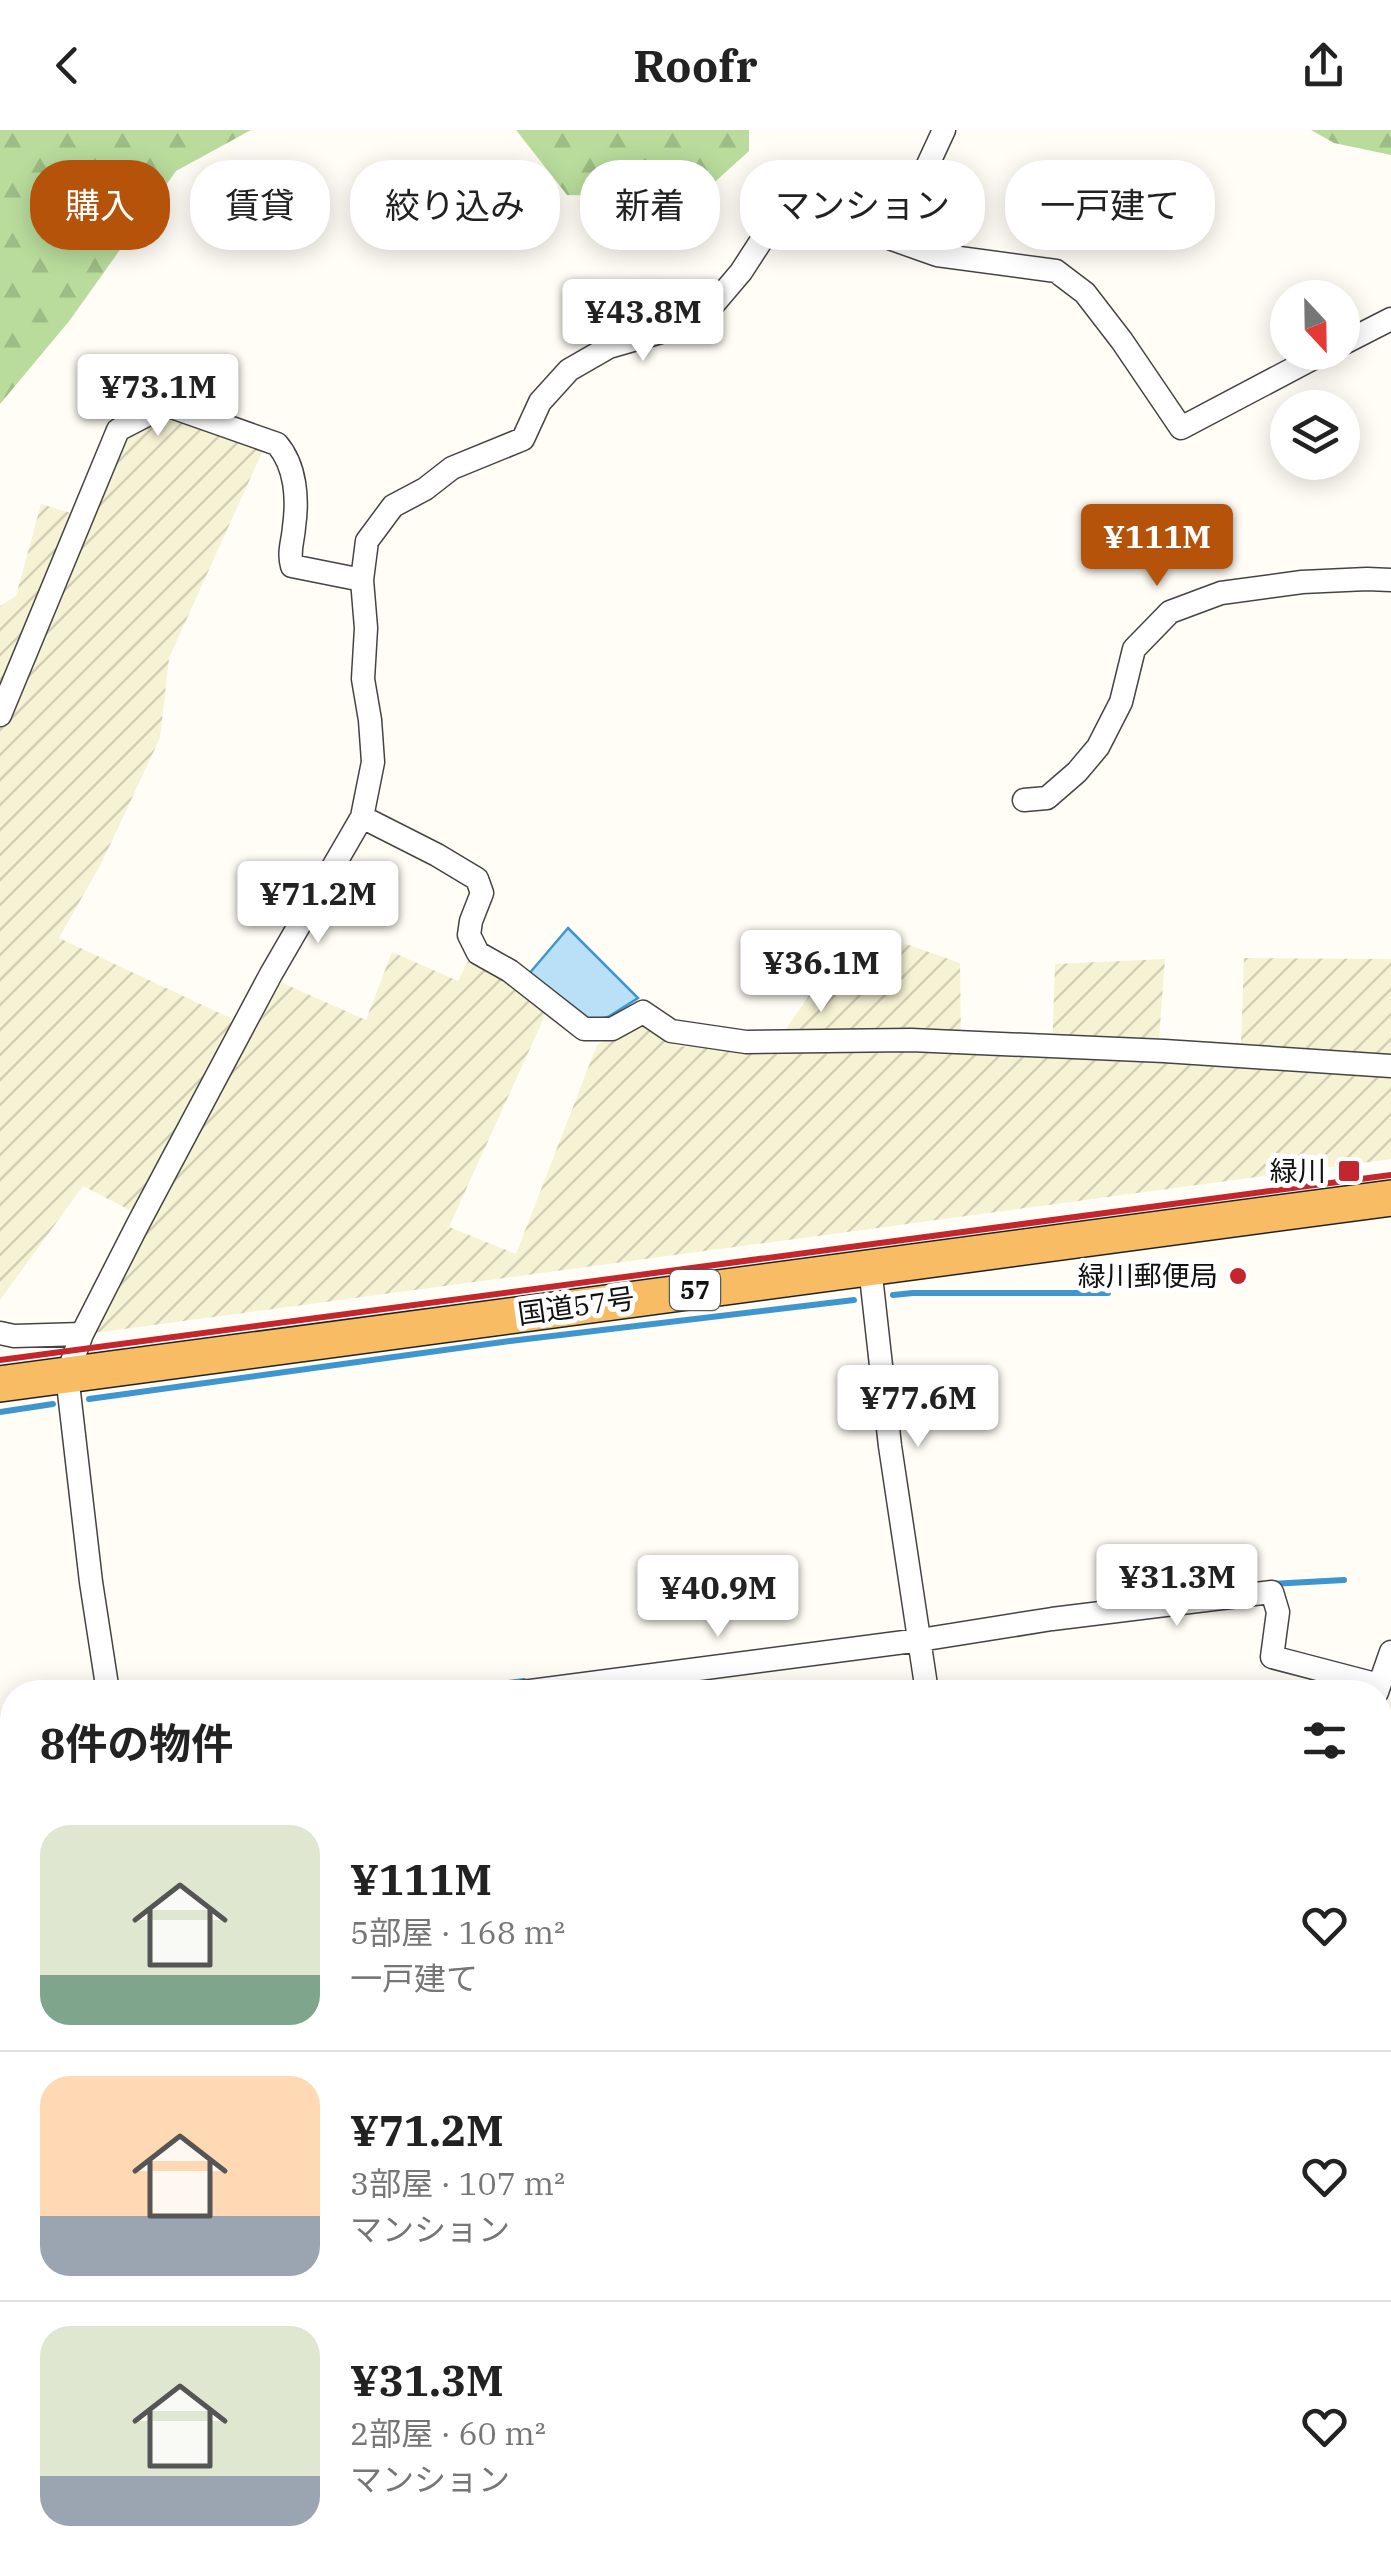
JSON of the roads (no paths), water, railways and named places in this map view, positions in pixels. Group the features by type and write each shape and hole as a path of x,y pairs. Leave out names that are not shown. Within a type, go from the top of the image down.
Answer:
{"highway":[{"name":"国道57号","path":"0,1384 1391,1198"}],"street":[{"path":"930,160 944,130"},
{"path":"106,1680 67,1375 82,1334 262,990 362,817 373,762 362,679 366,628 362,580 367,540 393,506 425,489 452,468 523,439 540,402 570,370 609,348 707,312 754,250"},
{"path":"924,250 937,255 1056,270 1085,292 1182,428 1291,370"},
{"path":"1360,335 1391,319"},
{"path":"0,715 118,430 144,416 152,400 277,444 287,455 296,504 288,554 292,566 362,580"},
{"path":"1024,800 1048,798 1098,747 1121,702 1134,649 1170,612 1220,593 1302,582 1391,580"},
{"path":"362,817 477,880 482,893 469,935 478,954 510,971 584,1029 612,1029 643,1012 671,1032 746,1042 911,1040 1391,1066"},
{"path":"870,1267 890,1446 925,1680"},
{"path":"0,1333 82,1334"},
{"path":"614,1680 920,1640 1052,1618 1272,1592 1278,1612 1272,1656 1349,1680"},
{"path":"1381,1680 1391,1652"}],"water":[{"path":"568,928 638,998 608,1017 586,1022 528,975"}],"waterway":[{"path":"893,1295 1108,1293"},
{"path":"89,1399 510,1341 854,1300"},
{"path":"0,1412 53,1404"},
{"path":"1271,1584 1344,1580"}],"railway":[{"path":"0,1360 1391,1175"}],"place":[{"name":"緑川","path":"1349,1171"},
{"name":"緑川郵便局","path":"1238,1276"}]}
